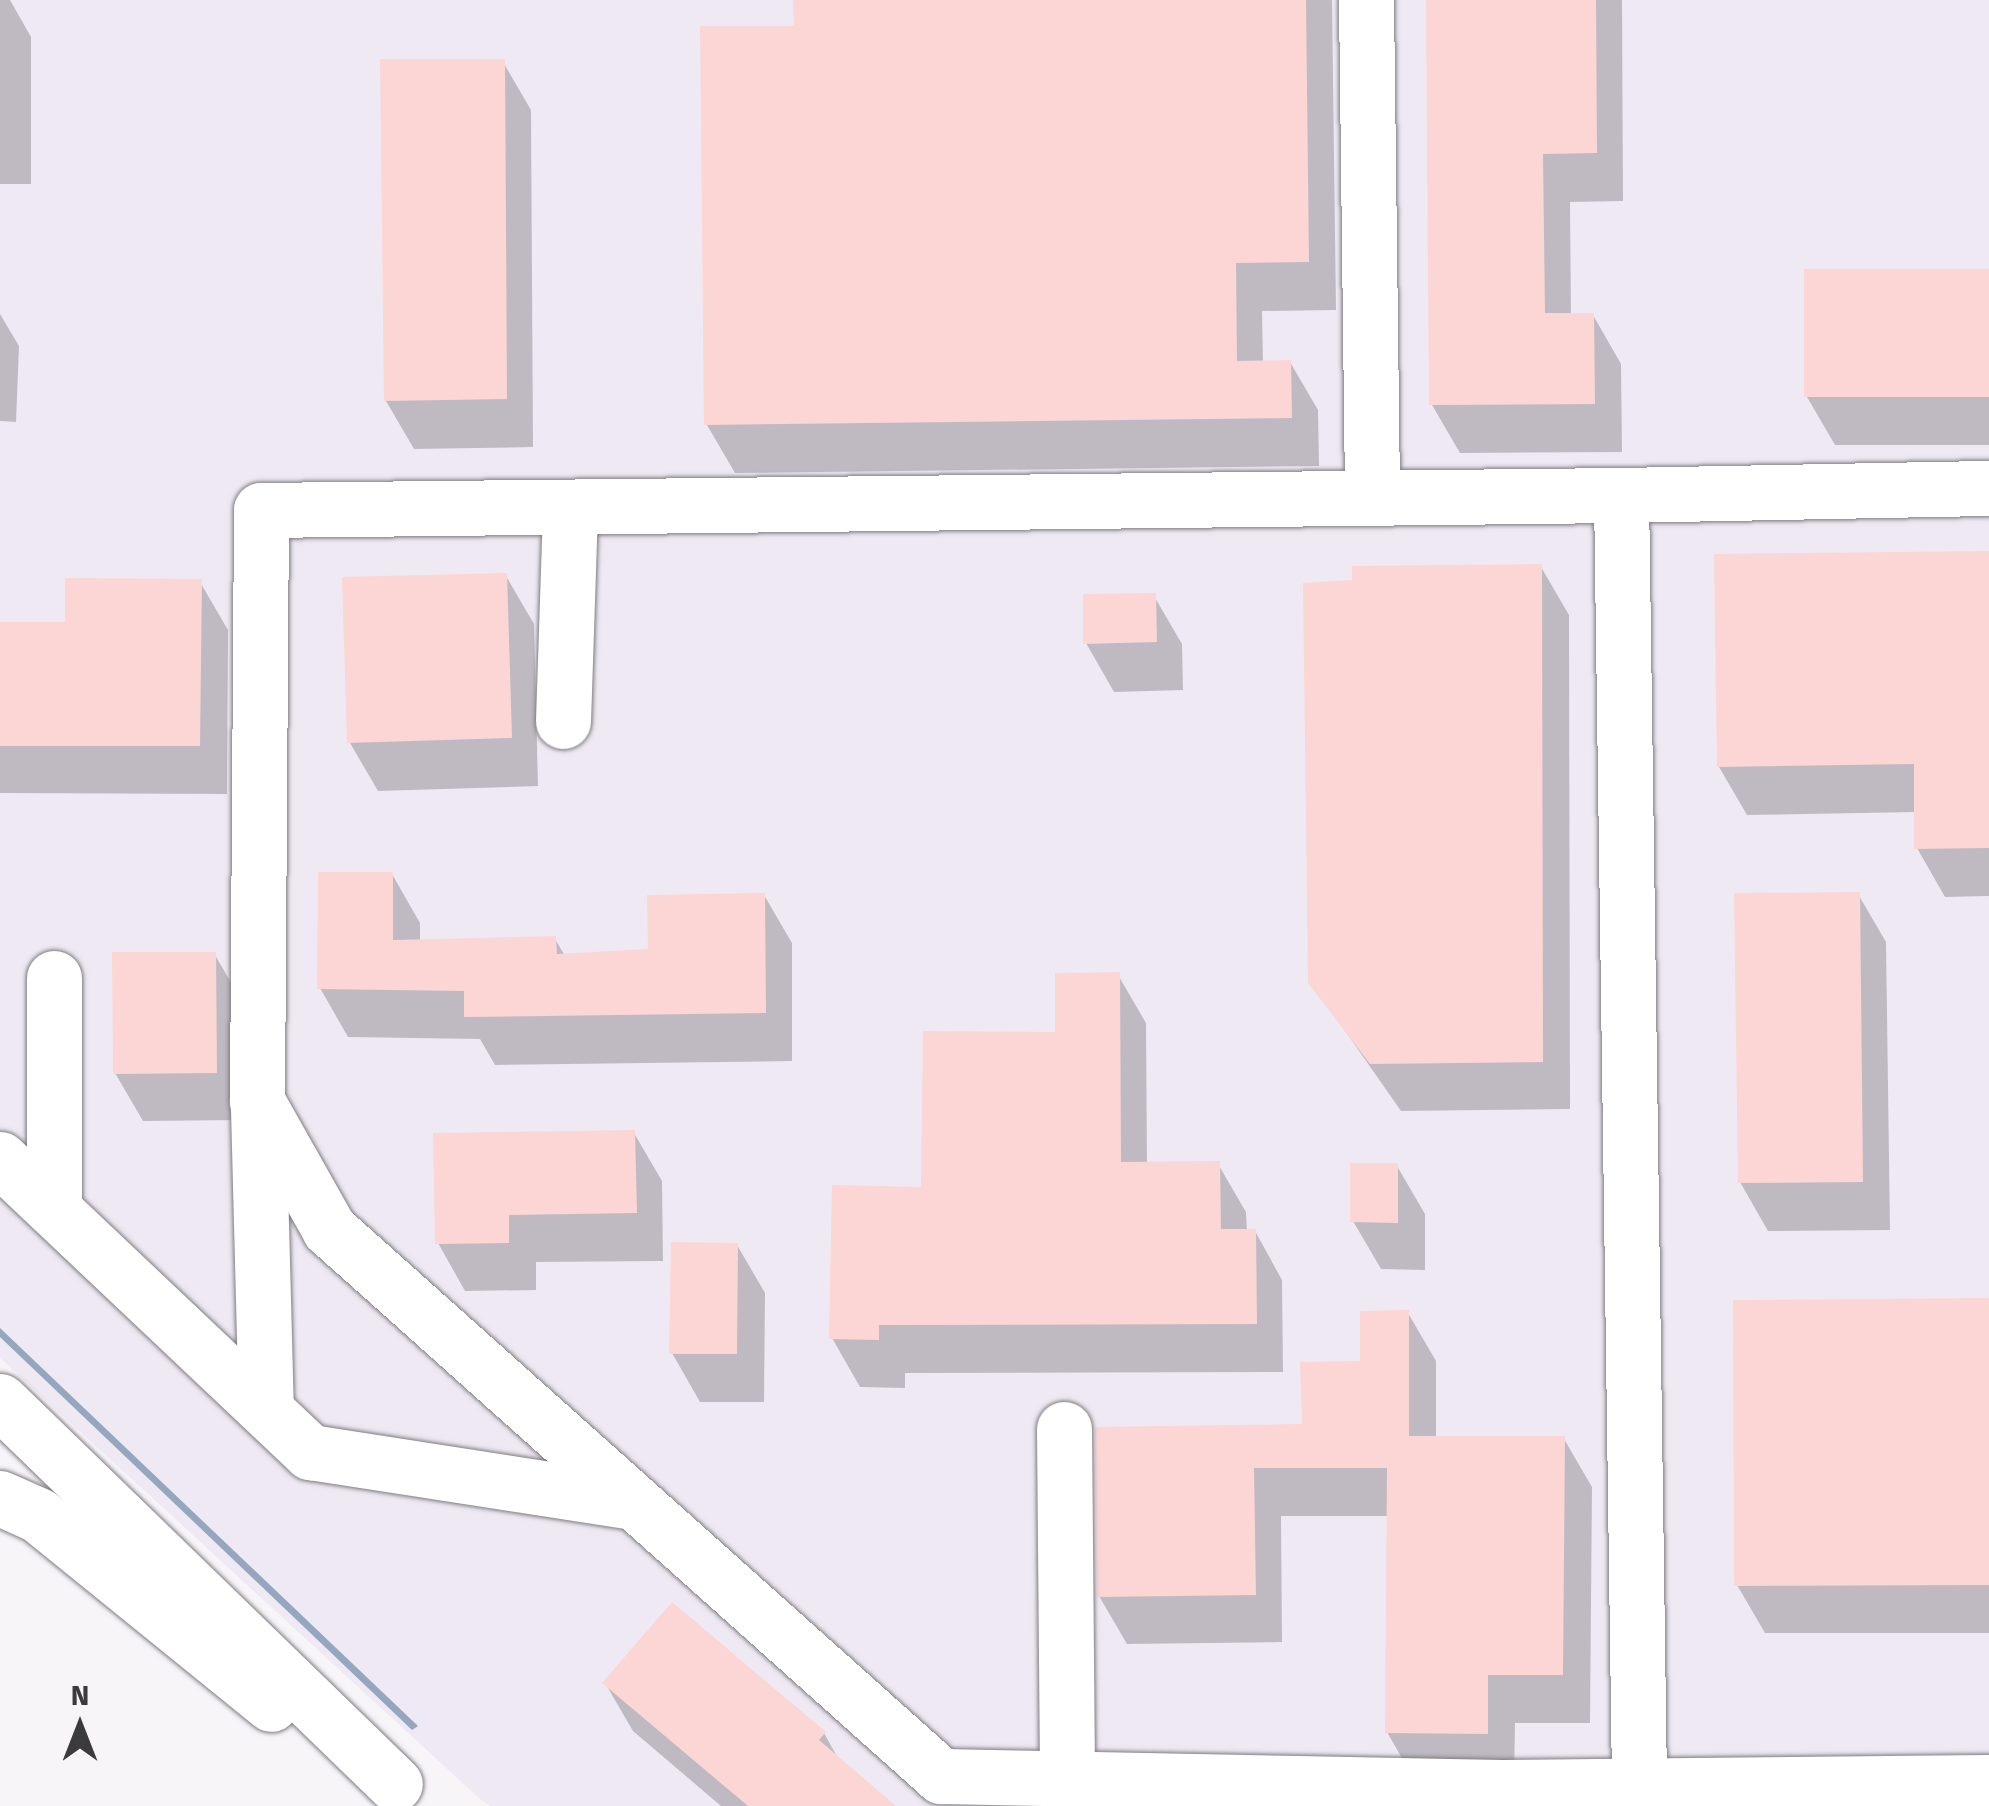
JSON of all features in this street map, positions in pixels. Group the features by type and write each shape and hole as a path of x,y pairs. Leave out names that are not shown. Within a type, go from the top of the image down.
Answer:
{"street":[{"path":"1366,0 1372,498"},
{"path":"266,1407 257,1102 261,510 1989,488"},
{"path":"1622,495 1639,1782"},
{"path":"563,720 570,507"},
{"path":"54,978 54,1208"},
{"path":"257,1102 329,1229 941,1776 1004,1791 1066,1778 1193,1793 1549,1796 1639,1782 1989,1782"},
{"path":"0,1158 310,1452 634,1502"},
{"path":"0,1401 412,1795"},
{"path":"0,1428 52,1450"},
{"path":"1064,1428 1066,1778"},
{"path":"0,1498 38,1515 282,1713 412,1795"}],"shaded area":[{"path":"0,0 1989,0 1989,1806 490,1806 480,1799 0,1358"}],"water":[{"path":"0,1328 418,1726 412,1730 0,1337"}],"building":[{"path":"793,0 1306,0 1309,262 1236,263 1237,361 1291,360 1292,418 704,425 700,26 794,26"},
{"path":"1426,0 1596,0 1597,153 1543,154 1545,313 1594,313 1595,404 1429,405"},
{"path":"380,59 505,59 507,399 384,401"},
{"path":"1804,269 1989,269 1989,397 1804,397"},
{"path":"1989,551 1989,848 1914,849 1914,764 1717,767 1714,554"},
{"path":"1542,564 1543,1062 1370,1064 1308,983 1303,583 1352,580 1352,566"},
{"path":"507,573 512,738 347,743 342,577"},
{"path":"65,578 202,579 200,746 0,746 0,622 65,622"},
{"path":"1156,593 1157,642 1083,644 1083,594"},
{"path":"318,872 393,872 393,940 556,936 557,954 648,949 647,895 765,893 766,1013 464,1017 464,991 317,989"},
{"path":"1860,892 1863,1182 1738,1183 1734,893"},
{"path":"112,952 216,952 217,1073 113,1074"},
{"path":"1120,972 1121,1162 1220,1161 1221,1229 1256,1229 1257,1324 879,1325 879,1340 829,1339 832,1185 921,1187 923,1031 1055,1032 1055,973"},
{"path":"635,1130 637,1213 509,1215 509,1243 435,1244 433,1133"},
{"path":"1350,1163 1398,1163 1398,1223 1350,1222"},
{"path":"671,1242 738,1243 737,1354 669,1354"},
{"path":"1989,1298 1989,1585 1734,1586 1733,1300"},
{"path":"1409,1310 1409,1436 1565,1436 1563,1675 1488,1675 1488,1734 1385,1733 1387,1468 1254,1468 1256,1595 1097,1597 1095,1427 1302,1424 1300,1362 1360,1361 1360,1311"},
{"path":"672,1602 826,1732 819,1740 896,1806 748,1806 602,1683"}]}
